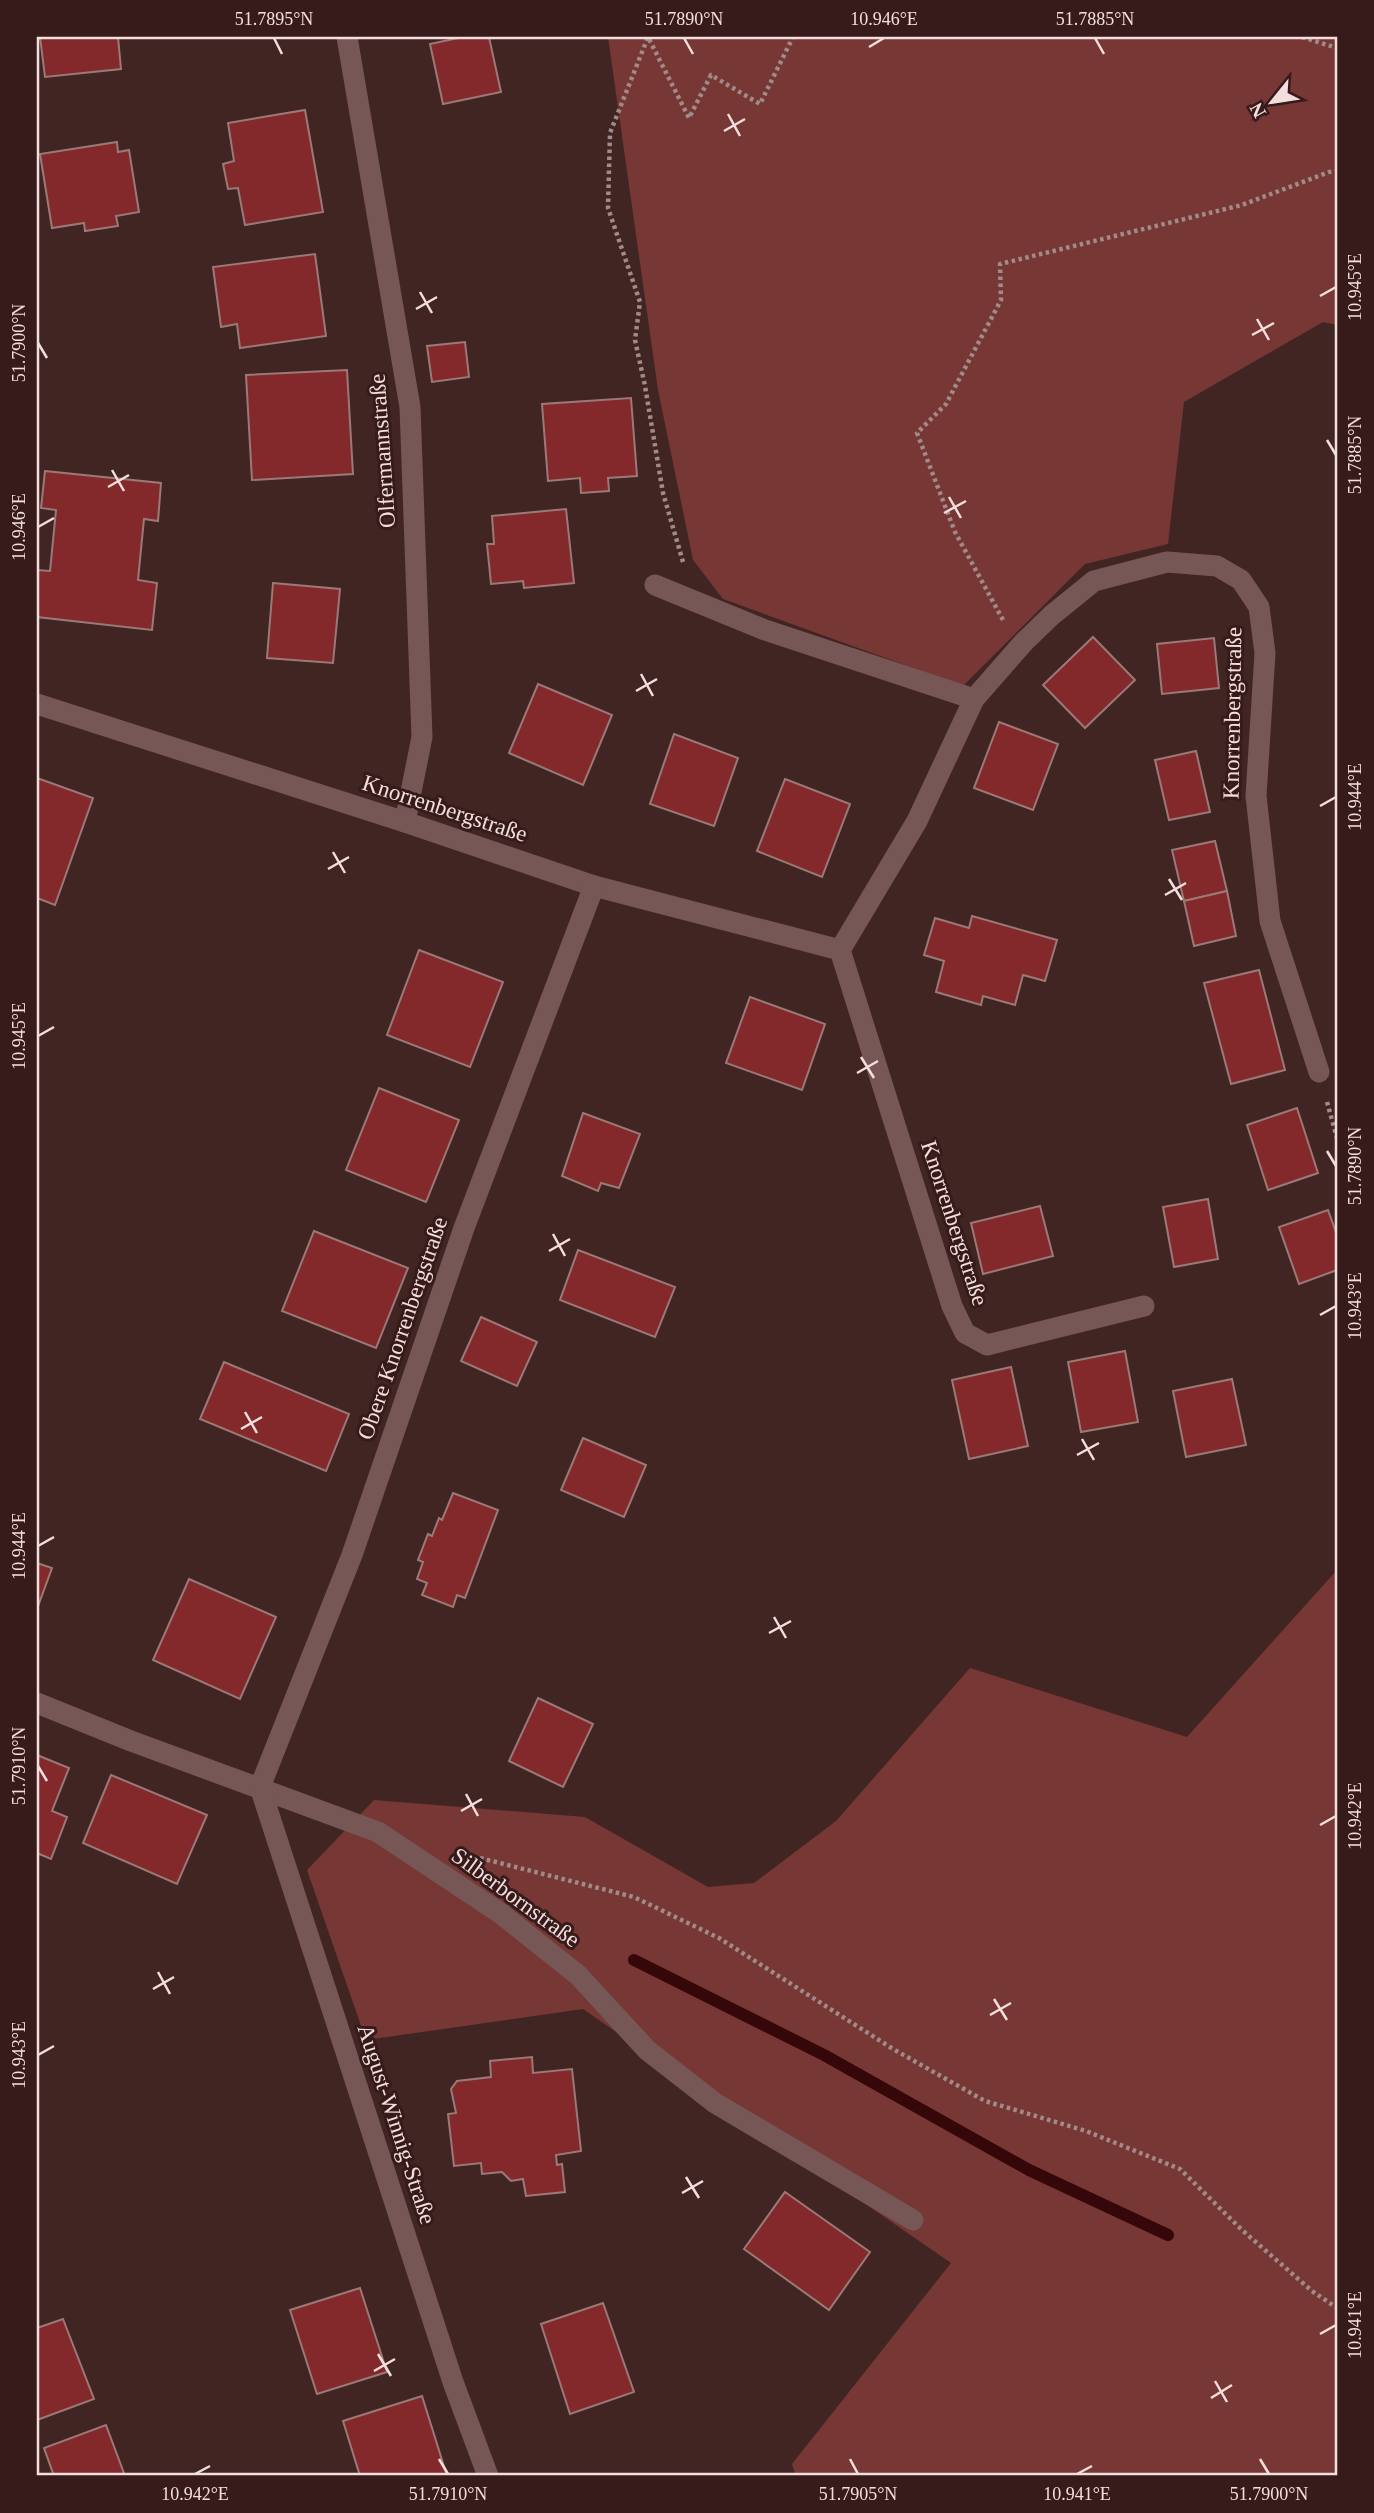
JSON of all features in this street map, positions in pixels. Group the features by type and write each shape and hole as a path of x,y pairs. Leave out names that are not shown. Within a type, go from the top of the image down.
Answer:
{"street":[{"name":"Olfermannstraße","path":"347,37 410,407 422,737 405,822"},
{"name":"Knorrenbergstraße","path":"1144,1306 987,1345 965,1333 952,1306 840,950 918,821 974,699 1024,642 1094,581 1167,562 1217,566 1241,580 1259,607 1265,653 1256,796 1270,921 1319,1072"},
{"path":"655,585 765,630 974,699"},
{"name":"Knorrenbergstraße","path":"37,704 405,822 594,886 840,950"},
{"name":"Obere Knorrenbergstraße","path":"260,1787 352,1555 464,1228 594,886"},
{"name":"Silberbornstraße","path":"37,1703 131,1741 378,1832 500,1913 578,1975 647,2050 715,2104 913,2220"},
{"name":"August-Winnig-Straße","path":"260,1787 448,2369 488,2476"}],"path":[{"path":"684,564 663,493 635,340 640,302 608,208 610,134 648,37 689,118 711,75 760,104 793,37"},
{"path":"1302,37 1337,48"},
{"path":"1007,627 955,531 917,433 946,404 1001,300 1000,264 1242,205 1329,172 1337,172"},
{"path":"475,1857 634,1897 719,1938 893,2049 985,2101 1086,2131 1180,2169 1242,2230 1312,2291 1337,2308"}],"shaded area":[{"path":"608,37 1337,37 1337,325 1323,322 1184,402 1168,544 1085,564 963,686 723,599 693,560 658,390"},
{"path":"1337,1570 1337,2476 796,2476 792,2464 951,2263 583,2009 366,2040 307,1870 374,1800 585,1817 708,1887 754,1883 836,1821 970,1668 1187,1737"}],"building":[{"path":"40,37 118,37 121,69 45,77"},
{"path":"463,37 489,37 501,92 443,104 430,44"},
{"path":"305,110 323,212 245,225 238,188 228,189 223,164 234,161 228,123"},
{"path":"117,142 118,152 129,150 139,212 116,216 118,226 85,231 84,223 52,228 40,154"},
{"path":"315,254 326,336 240,348 237,324 221,327 213,267"},
{"path":"465,342 469,377 432,382 427,346"},
{"path":"347,370 353,474 252,480 246,375"},
{"path":"631,398 637,476 608,478 609,491 581,493 580,478 548,481 542,404"},
{"path":"45,471 161,483 158,521 144,519 138,580 157,583 152,630 37,617 37,570 50,571 56,510 41,508"},
{"path":"566,509 574,583 524,588 523,581 491,584 487,544 494,544 492,516"},
{"path":"273,583 340,589 333,663 267,658"},
{"path":"1093,637 1135,680 1085,728 1043,685"},
{"path":"1214,638 1219,688 1162,694 1157,644"},
{"path":"538,684 612,715 583,785 509,753"},
{"path":"999,722 1058,744 1033,810 974,788"},
{"path":"674,734 738,758 714,826 650,804"},
{"path":"1196,751 1210,812 1169,820 1155,760"},
{"path":"37,778 93,798 55,905 37,898"},
{"path":"785,779 850,804 822,877 757,851"},
{"path":"1215,841 1227,891 1184,901 1172,850"},
{"path":"1227,891 1236,936 1194,946 1184,901"},
{"path":"972,916 1057,940 1045,981 1023,975 1015,1005 983,996 981,1005 936,992 944,961 924,955 935,918 969,928"},
{"path":"419,950 503,982 470,1067 387,1035"},
{"path":"1259,970 1285,1070 1231,1084 1204,983"},
{"path":"750,997 825,1024 802,1090 726,1063"},
{"path":"379,1088 459,1120 426,1202 346,1170"},
{"path":"1297,1108 1318,1173 1268,1190 1247,1125"},
{"path":"583,1113 640,1134 619,1188 601,1183 598,1191 562,1176"},
{"path":"1208,1199 1218,1259 1174,1267 1163,1207"},
{"path":"1040,1206 1053,1256 983,1274 971,1223"},
{"path":"1328,1210 1337,1235 1337,1270 1299,1284 1279,1227"},
{"path":"314,1231 408,1268 376,1348 282,1311"},
{"path":"578,1250 675,1287 655,1337 560,1300"},
{"path":"481,1317 537,1342 517,1386 461,1361"},
{"path":"1125,1351 1138,1422 1081,1432 1068,1362"},
{"path":"224,1362 349,1414 326,1471 200,1419"},
{"path":"1011,1367 1028,1446 969,1459 952,1380"},
{"path":"1232,1379 1246,1445 1186,1457 1173,1391"},
{"path":"583,1438 646,1465 624,1517 561,1490"},
{"path":"453,1493 498,1510 465,1598 457,1595 453,1607 422,1595 427,1583 417,1579 423,1562 418,1560 428,1534 432,1536 439,1518 442,1520"},
{"path":"37,1563 52,1568 37,1609"},
{"path":"189,1579 276,1617 240,1699 153,1660"},
{"path":"538,1698 593,1724 563,1787 509,1761"},
{"path":"37,1755 69,1768 52,1811 67,1817 51,1859 37,1853"},
{"path":"111,1775 207,1815 177,1884 83,1843"},
{"path":"532,2057 533,2073 572,2069 581,2151 556,2155 557,2165 562,2164 565,2192 526,2196 523,2179 511,2181 502,2172 482,2174 481,2163 454,2166 448,2114 456,2113 451,2089 457,2081 491,2077 490,2061"},
{"path":"785,2192 870,2252 829,2310 744,2249"},
{"path":"360,2288 387,2372 317,2394 290,2310"},
{"path":"603,2303 634,2392 570,2414 541,2324"},
{"path":"63,2319 94,2399 37,2420 37,2328"},
{"path":"422,2396 447,2476 360,2476 343,2421"},
{"path":"106,2425 125,2476 54,2476 44,2448"}],"waterway":[{"path":"634,1960 824,2055 1029,2170 1168,2235"}]}
